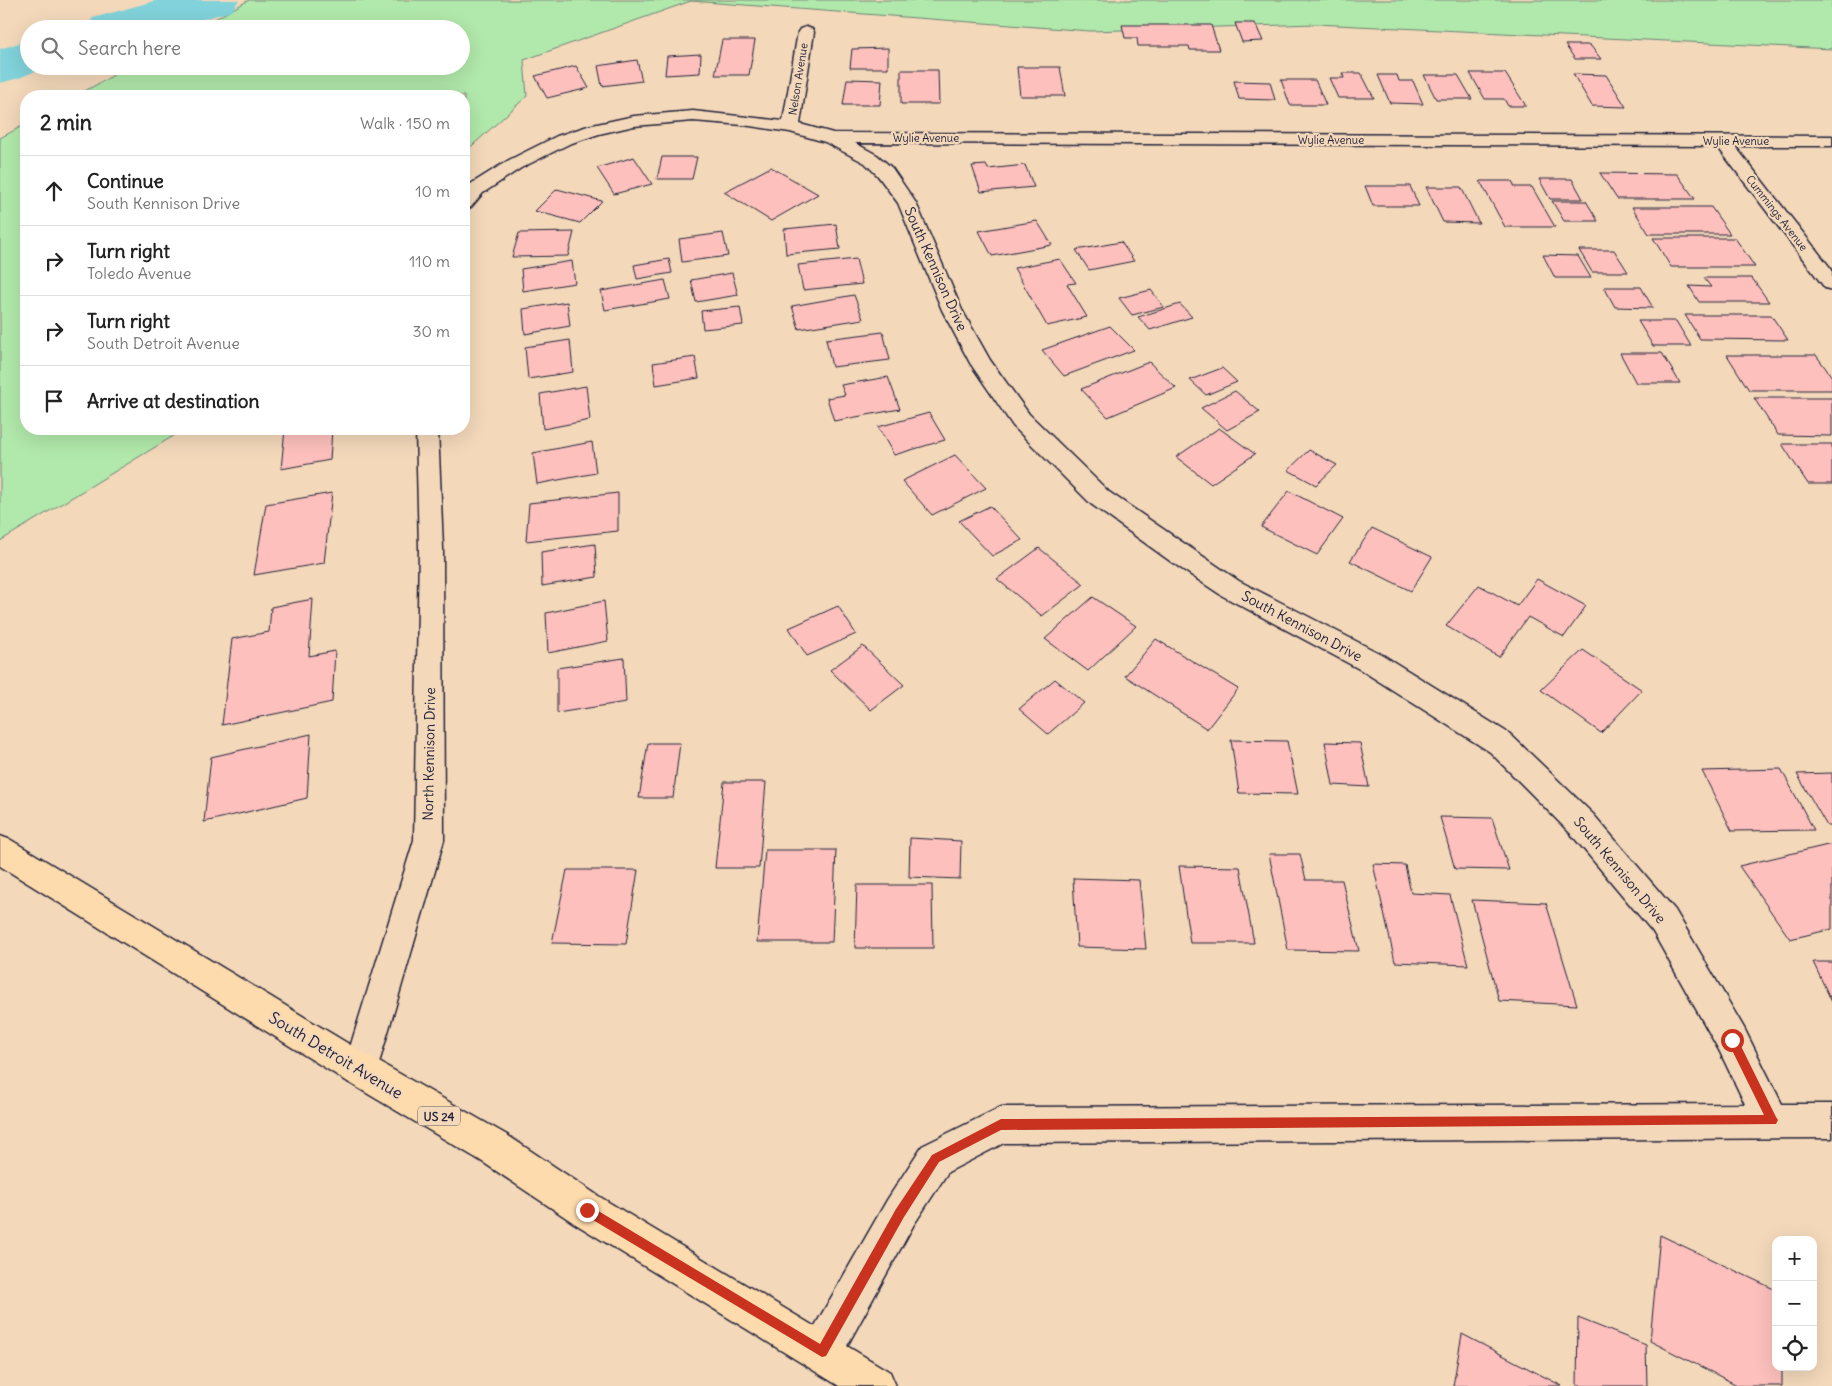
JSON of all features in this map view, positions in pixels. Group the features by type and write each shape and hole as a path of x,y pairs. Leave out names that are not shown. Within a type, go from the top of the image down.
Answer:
{"main road":[{"name":"South Detroit Avenue","path":"0,850 360,1070 494,1148 587,1210 876,1386"}],"street":[{"name":"Nelson Avenue","path":"791,127 806,32"},
{"path":"470,196 476,189 515,164 563,140 626,123 693,116 743,120 791,127 831,138"},
{"name":"Wylie Avenue","path":"831,138 1832,141"},
{"name":"South Kennison Drive","path":"831,138 872,159 885,172 908,204 952,310 981,363 1021,420 1100,498 1230,588 1371,662 1500,743 1582,824 1664,921 1732,1040 1772,1120"},
{"name":"Cummings Avenue","path":"1722,141 1832,284"},
{"name":"North Kennison Drive","path":"360,1070 428,840 431,548 428,435"},
{"path":"822,1352 900,1213 935,1158 1001,1125 1832,1121"}],"green space":[{"path":"249,0 1832,0 1832,49 1316,24 1090,31 691,1 524,60 527,96 470,148 470,90 87,90 114,75 470,75 470,20 213,20"},
{"path":"20,127 20,435 175,435 0,541 0,138"}],"building":[{"path":"1235,23 1255,23 1263,41 1242,42"},
{"path":"1122,25 1211,25 1219,50 1190,50 1189,46 1138,46 1137,38 1125,38"},
{"path":"722,40 755,40 749,75 715,75"},
{"path":"1565,45 1590,45 1601,59 1575,59"},
{"path":"888,48 888,68 850,68 852,49"},
{"path":"701,54 700,73 665,75 667,56"},
{"path":"637,60 642,81 602,86 598,66"},
{"path":"576,66 589,88 547,98 535,76"},
{"path":"1017,67 1060,67 1065,96 1020,96"},
{"path":"901,70 938,70 939,104 901,104"},
{"path":"1342,73 1361,73 1374,98 1338,98 1329,78 1344,78"},
{"path":"1470,73 1505,73 1526,106 1508,106 1504,99 1485,99"},
{"path":"1573,74 1606,75 1626,107 1592,106"},
{"path":"1378,75 1397,75 1399,81 1413,81 1423,104 1390,103"},
{"path":"1424,75 1458,75 1472,99 1436,99"},
{"path":"847,79 882,80 880,105 843,105"},
{"path":"1281,80 1315,80 1326,105 1290,105"},
{"path":"1234,81 1270,82 1275,100 1239,99"},
{"path":"634,157 652,184 614,194 597,168"},
{"path":"662,157 697,157 692,179 657,179"},
{"path":"986,165 988,169 1025,165 1034,187 981,192 972,166"},
{"path":"771,167 818,194 771,221 724,192"},
{"path":"1600,173 1677,174 1695,199 1617,199"},
{"path":"1539,179 1572,179 1583,199 1550,199"},
{"path":"1480,181 1512,181 1515,187 1532,187 1555,227 1505,227"},
{"path":"1365,186 1410,186 1419,206 1373,206"},
{"path":"1426,187 1461,187 1479,223 1443,222"},
{"path":"557,189 602,201 580,223 535,211"},
{"path":"1552,201 1586,201 1598,221 1564,221"},
{"path":"1632,207 1711,207 1730,234 1649,234"},
{"path":"1037,221 1052,245 992,256 979,231"},
{"path":"836,224 840,249 786,254 784,229"},
{"path":"574,232 568,256 512,257 519,233"},
{"path":"723,233 728,256 682,262 679,239"},
{"path":"1653,238 1735,238 1755,267 1671,267"},
{"path":"1121,242 1134,261 1089,270 1076,250"},
{"path":"1579,250 1614,250 1628,272 1592,272"},
{"path":"1543,255 1578,256 1591,278 1555,278"},
{"path":"669,259 672,273 637,279 634,265"},
{"path":"856,259 862,284 803,290 798,265"},
{"path":"1060,259 1076,283 1067,284 1087,317 1047,326 1014,268"},
{"path":"572,261 575,283 523,291 521,269"},
{"path":"732,273 738,295 696,302 691,280"},
{"path":"1704,278 1752,278 1769,302 1699,302 1689,286 1711,287"},
{"path":"665,280 670,299 605,310 601,291"},
{"path":"1604,287 1641,287 1653,308 1615,307"},
{"path":"1151,290 1164,307 1132,315 1119,298"},
{"path":"854,295 863,319 799,329 792,306"},
{"path":"567,302 570,326 525,334 523,309"},
{"path":"1180,304 1192,317 1150,330 1138,317"},
{"path":"740,307 743,325 703,329 701,311"},
{"path":"1685,315 1771,315 1788,340 1700,339"},
{"path":"1638,321 1676,321 1691,346 1653,346"},
{"path":"1110,326 1134,350 1064,376 1042,350"},
{"path":"883,332 890,360 832,367 826,339"},
{"path":"570,340 573,372 528,379 525,347"},
{"path":"1620,353 1662,353 1680,383 1636,383"},
{"path":"1727,355 1816,355 1832,377 1832,390 1749,390"},
{"path":"695,357 699,378 656,385 653,363"},
{"path":"1149,362 1176,388 1108,417 1081,389"},
{"path":"1222,368 1237,382 1206,395 1190,380"},
{"path":"888,377 900,409 834,421 827,398 845,395 841,385"},
{"path":"586,386 590,420 543,429 540,394"},
{"path":"1235,391 1260,412 1227,430 1201,408"},
{"path":"1754,398 1832,398 1832,436 1778,435"},
{"path":"929,413 945,440 894,455 878,427"},
{"path":"1219,428 1255,454 1211,484 1176,457"},
{"path":"284,435 332,435 330,460 281,469"},
{"path":"592,442 596,473 537,484 533,453"},
{"path":"1782,444 1832,444 1832,484 1808,484"},
{"path":"1309,450 1337,465 1316,485 1288,470"},
{"path":"955,455 986,488 932,515 902,481"},
{"path":"1289,491 1343,519 1317,555 1261,527"},
{"path":"332,493 324,563 254,575 266,504"},
{"path":"618,493 618,531 526,541 529,503"},
{"path":"990,506 1022,540 992,556 959,521"},
{"path":"1372,528 1432,557 1411,591 1350,561"},
{"path":"595,544 597,577 542,586 541,552"},
{"path":"1039,548 1084,584 1042,616 997,579"},
{"path":"1537,579 1586,606 1564,637 1528,617 1499,657 1446,626 1479,585 1517,606"},
{"path":"1093,597 1136,626 1088,671 1045,639"},
{"path":"313,599 309,656 335,651 332,702 222,725 232,639 269,632 271,607"},
{"path":"604,601 608,641 548,653 546,613"},
{"path":"838,606 856,634 807,656 789,628"},
{"path":"1156,639 1238,689 1207,729 1125,676"},
{"path":"863,646 904,685 871,710 830,670"},
{"path":"1583,650 1642,690 1601,733 1541,690"},
{"path":"624,658 626,702 557,713 557,668"},
{"path":"1055,679 1084,703 1048,734 1019,709"},
{"path":"311,734 307,798 204,822 211,757"},
{"path":"1231,740 1287,741 1298,794 1239,793"},
{"path":"1325,742 1360,743 1369,787 1333,785"},
{"path":"648,743 680,743 673,798 639,798"},
{"path":"1781,769 1814,830 1732,831 1702,771"},
{"path":"1832,773 1832,826 1827,826 1797,774"},
{"path":"724,782 766,782 759,868 715,868"},
{"path":"1440,817 1492,818 1509,870 1455,869"},
{"path":"910,838 961,841 960,879 909,877"},
{"path":"1832,844 1832,929 1790,939 1739,866"},
{"path":"765,850 836,850 832,942 757,942"},
{"path":"1269,854 1300,854 1306,880 1342,880 1359,951 1288,950"},
{"path":"1373,864 1405,865 1411,893 1450,895 1468,965 1395,962"},
{"path":"1179,866 1240,867 1254,943 1190,943"},
{"path":"567,870 638,870 626,944 552,943"},
{"path":"1073,878 1139,880 1146,949 1077,947"},
{"path":"857,885 932,885 933,948 855,948"},
{"path":"1472,900 1546,903 1577,1005 1499,1001"},
{"path":"1813,962 1832,962 1832,1002"},
{"path":"1660,1235 1772,1288 1772,1371 1782,1371 1782,1386 1739,1386 1650,1341"},
{"path":"1578,1318 1646,1345 1647,1386 1577,1386"},
{"path":"1462,1334 1562,1386 1453,1386"}],"waterway":[{"path":"143,20 214,0"},
{"path":"0,67 20,59"}],"route":[{"path":"587,1210 822,1352 900,1213 935,1158 1001,1125 1772,1120 1732,1040"}]}
